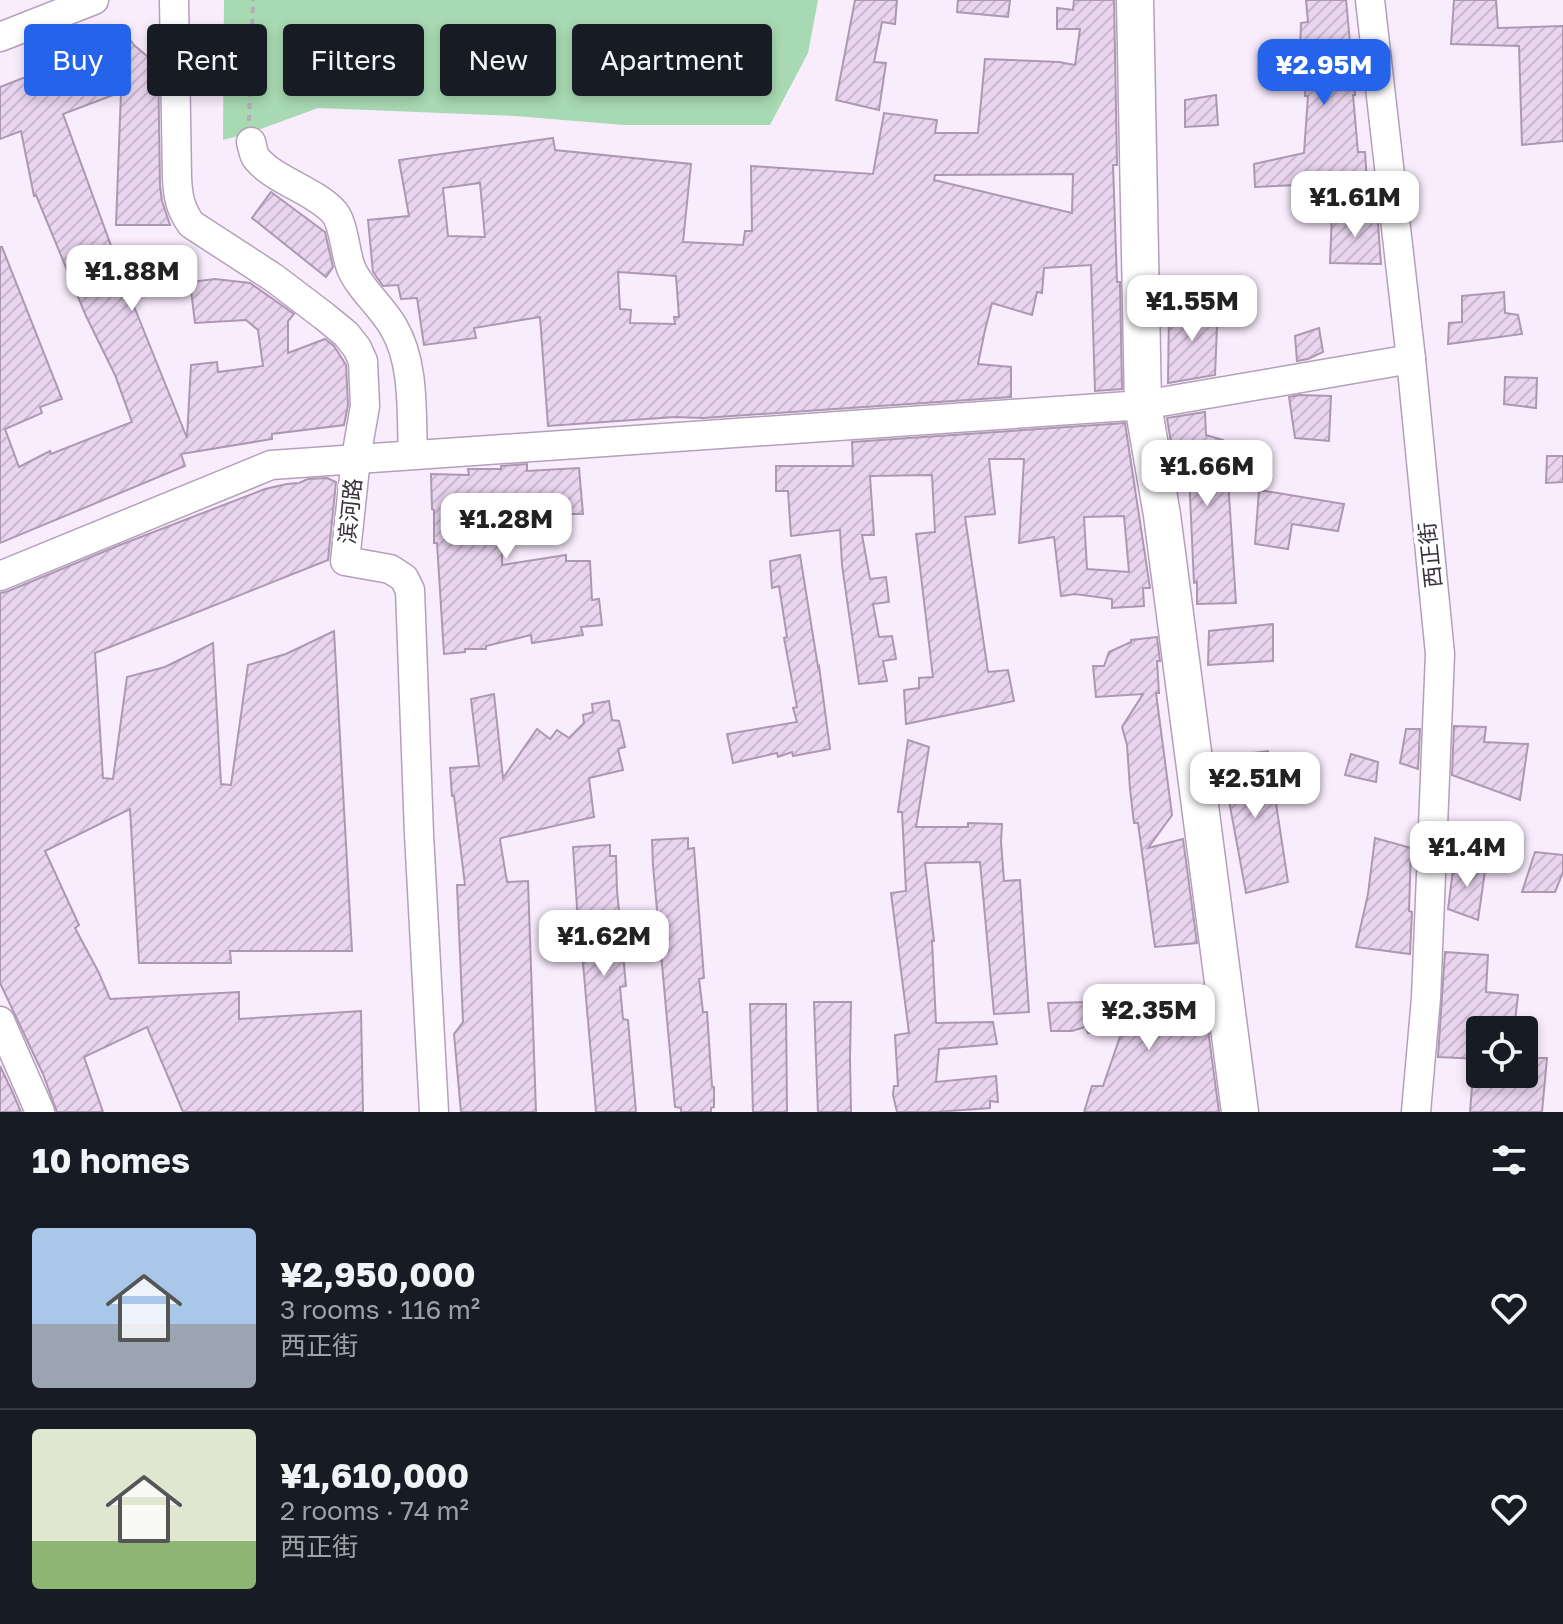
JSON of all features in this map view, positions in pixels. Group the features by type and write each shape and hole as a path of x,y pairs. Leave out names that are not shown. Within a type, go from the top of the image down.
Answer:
{"main road":[{"path":"1135,0 1143,405 1164,530 1240,1112"}],"street":[{"path":"0,37 94,0"},
{"name":"滨河路","path":"174,0 177,178 182,212 191,224 274,278 346,334 363,361 365,406 345,561 390,569 404,578 410,590 434,1112"},
{"name":"西正街","path":"1370,0 1411,359 1440,654 1426,998 1416,1112"},
{"path":"251,142 255,157 265,167 324,202 337,214 350,267 394,328 405,350 413,454"},
{"path":"0,576 271,465 1143,405 1411,359"},
{"path":"0,1021 40,1112"}],"path":[{"path":"251,142 249,109 253,0"}],"green space":[{"path":"224,0 818,0 808,53 770,125 624,125 515,116 318,108 223,140 223,96 267,96 267,24 224,24"}],"building":[{"path":"855,0 897,0 895,24 882,22 874,62 886,63 879,110 836,100"},
{"path":"958,0 1010,0 1008,17 957,12"},
{"path":"1074,0 1114,0 1117,165 1113,165 1122,389 1095,391 1091,265 1044,268 1042,293 1037,292 1032,315 992,303 985,330 978,364 1011,367 1011,397 548,426 540,317 474,328 476,338 424,345 417,298 401,299 398,285 383,286 373,272 368,220 409,216 399,160 553,138 555,150 691,164 683,242 743,245 745,231 752,231 751,166 873,174 884,113 937,120 935,133 978,133 985,59 1075,65 1080,29 1057,29 1057,8 1073,10","holes":["1073,174 1072,213 934,180 935,175","480,183 485,237 448,236 443,188","618,272 676,276 679,317 674,317 675,324 630,323 631,310 620,309"]},
{"path":"1306,0 1346,0 1358,152 1365,152 1367,181 1255,187 1254,164 1304,153 1308,48 1300,49 1301,23 1308,22"},
{"path":"1454,0 1496,0 1498,28 1563,26 1563,141 1522,145 1519,46 1451,44"},
{"path":"131,41 147,56 147,96 159,96 160,186 170,225 116,225 121,96 131,96"},
{"path":"24,78 24,96 110,96 63,114 125,284 187,438 191,365 217,362 218,372 263,366 258,330 246,320 195,323 190,282 215,279 250,283 294,314 288,321 288,353 325,339 334,346 346,365 348,405 344,425 272,434 272,439 181,454 185,466 0,543 0,247 62,399 40,407 42,413 5,429 19,467 50,451 51,454 132,422 115,375 34,196 21,131 0,139 0,87"},
{"path":"1216,95 1218,125 1185,127 1185,100"},
{"path":"271,192 325,232 333,267 326,277 252,218"},
{"path":"1377,211 1381,264 1330,263 1332,214"},
{"path":"1504,292 1505,313 1518,315 1522,334 1448,344 1449,323 1462,322 1462,296"},
{"path":"1218,303 1215,375 1168,383 1169,311"},
{"path":"1319,328 1323,352 1297,361 1295,336"},
{"path":"1505,377 1537,378 1536,408 1504,404"},
{"path":"1331,396 1329,441 1295,438 1289,397"},
{"path":"1205,412 1206,435 1223,440 1236,603 1197,604 1188,452 1173,455 1167,418"},
{"path":"1125,423 1150,588 1143,588 1144,606 1112,608 1112,599 1075,594 1061,596 1054,537 1019,543 1024,459 989,459 995,514 965,517 988,672 1008,670 1014,701 906,724 904,690 919,688 919,678 933,677 916,534 935,532 932,475 870,476 874,535 862,535 870,579 886,577 889,602 873,604 879,637 892,636 896,659 883,661 887,681 859,684 840,530 791,536 788,491 776,491 776,466 853,466 852,442","holes":["1124,516 1129,572 1087,569 1084,517"]},
{"path":"1547,456 1563,456 1563,482 1546,483"},
{"path":"527,464 527,471 579,468 583,514 561,514 562,518 544,520 543,515 534,516 533,501 502,503 502,565 566,555 566,561 590,561 592,600 599,599 602,625 581,627 583,635 532,643 531,635 486,646 486,649 465,649 465,652 444,654 431,474 469,475 468,469 501,469 501,466"},
{"path":"327,478 336,482 328,560 95,653 103,778 113,779 127,677 165,667 213,643 221,784 231,785 248,665 286,654 334,631 352,951 230,951 231,963 139,963 130,809 45,851 79,925 75,928 110,999 239,992 239,1019 361,1011 363,1112 183,1112 147,1027 84,1057 103,1112 57,1112 43,1074 0,983 0,593 265,489"},
{"path":"1259,490 1344,504 1338,531 1292,524 1288,549 1255,544"},
{"path":"800,555 830,749 793,756 792,752 778,757 777,753 733,763 727,734 797,722 779,586 772,588 770,561"},
{"path":"1273,624 1273,661 1208,665 1209,631"},
{"path":"1157,637 1160,661 1157,661 1159,693 1156,693 1172,815 1148,848 1183,839 1197,943 1155,947 1122,727 1143,694 1096,697 1093,666 1104,666 1109,652 1131,640"},
{"path":"494,694 503,778 537,729 550,739 557,730 569,738 584,723 583,715 593,712 592,704 609,701 612,720 619,721 625,747 618,749 623,770 589,778 594,817 500,840 507,882 528,881 536,1112 461,1112 454,1034 463,1022 457,885 465,885 450,768 479,766 471,699"},
{"path":"1454,726 1486,727 1484,742 1528,744 1520,800 1452,775"},
{"path":"1406,729 1420,729 1418,769 1400,763"},
{"path":"908,740 929,747 916,827 1002,824 1004,881 1020,880 1029,1012 994,1014 980,862 925,863 934,941 936,1023 993,1022 997,1044 939,1049 936,1082 996,1076 998,1102 990,1101 990,1108 897,1112 893,1095 894,1086 898,1086 895,1035 909,1033 891,893 906,891 902,812 898,812"},
{"path":"1268,751 1288,882 1246,893 1221,757"},
{"path":"1351,754 1378,762 1376,782 1345,775"},
{"path":"688,838 688,849 694,848 704,978 699,979 703,1012 707,1012 714,1087 711,1112 681,1112 681,1108 675,1107 653,866 652,840"},
{"path":"1375,838 1411,848 1410,954 1356,947 1368,894"},
{"path":"610,845 610,856 616,856 626,986 620,987 623,1019 628,1020 636,1112 596,1112 580,953 573,847"},
{"path":"1535,852 1563,855 1563,872 1555,892 1522,892"},
{"path":"1454,862 1486,864 1478,920 1448,909"},
{"path":"1445,952 1488,955 1486,992 1518,995 1516,1016 1466,1016 1466,1058 1438,1057"},
{"path":"1202,985 1219,1112 1084,1112 1092,1086 1103,1086 1122,1031 1088,1033 1085,1027 1072,1031 1051,1031 1048,1003 1179,994 1179,987"},
{"path":"814,1002 851,1002 851,1112 818,1112"},
{"path":"750,1004 786,1004 787,1112 753,1112"},
{"path":"1538,1058 1547,1058 1542,1112 1470,1112 1472,1088 1538,1088"},
{"path":"0,1066 12,1091 21,1112 0,1112"}]}
